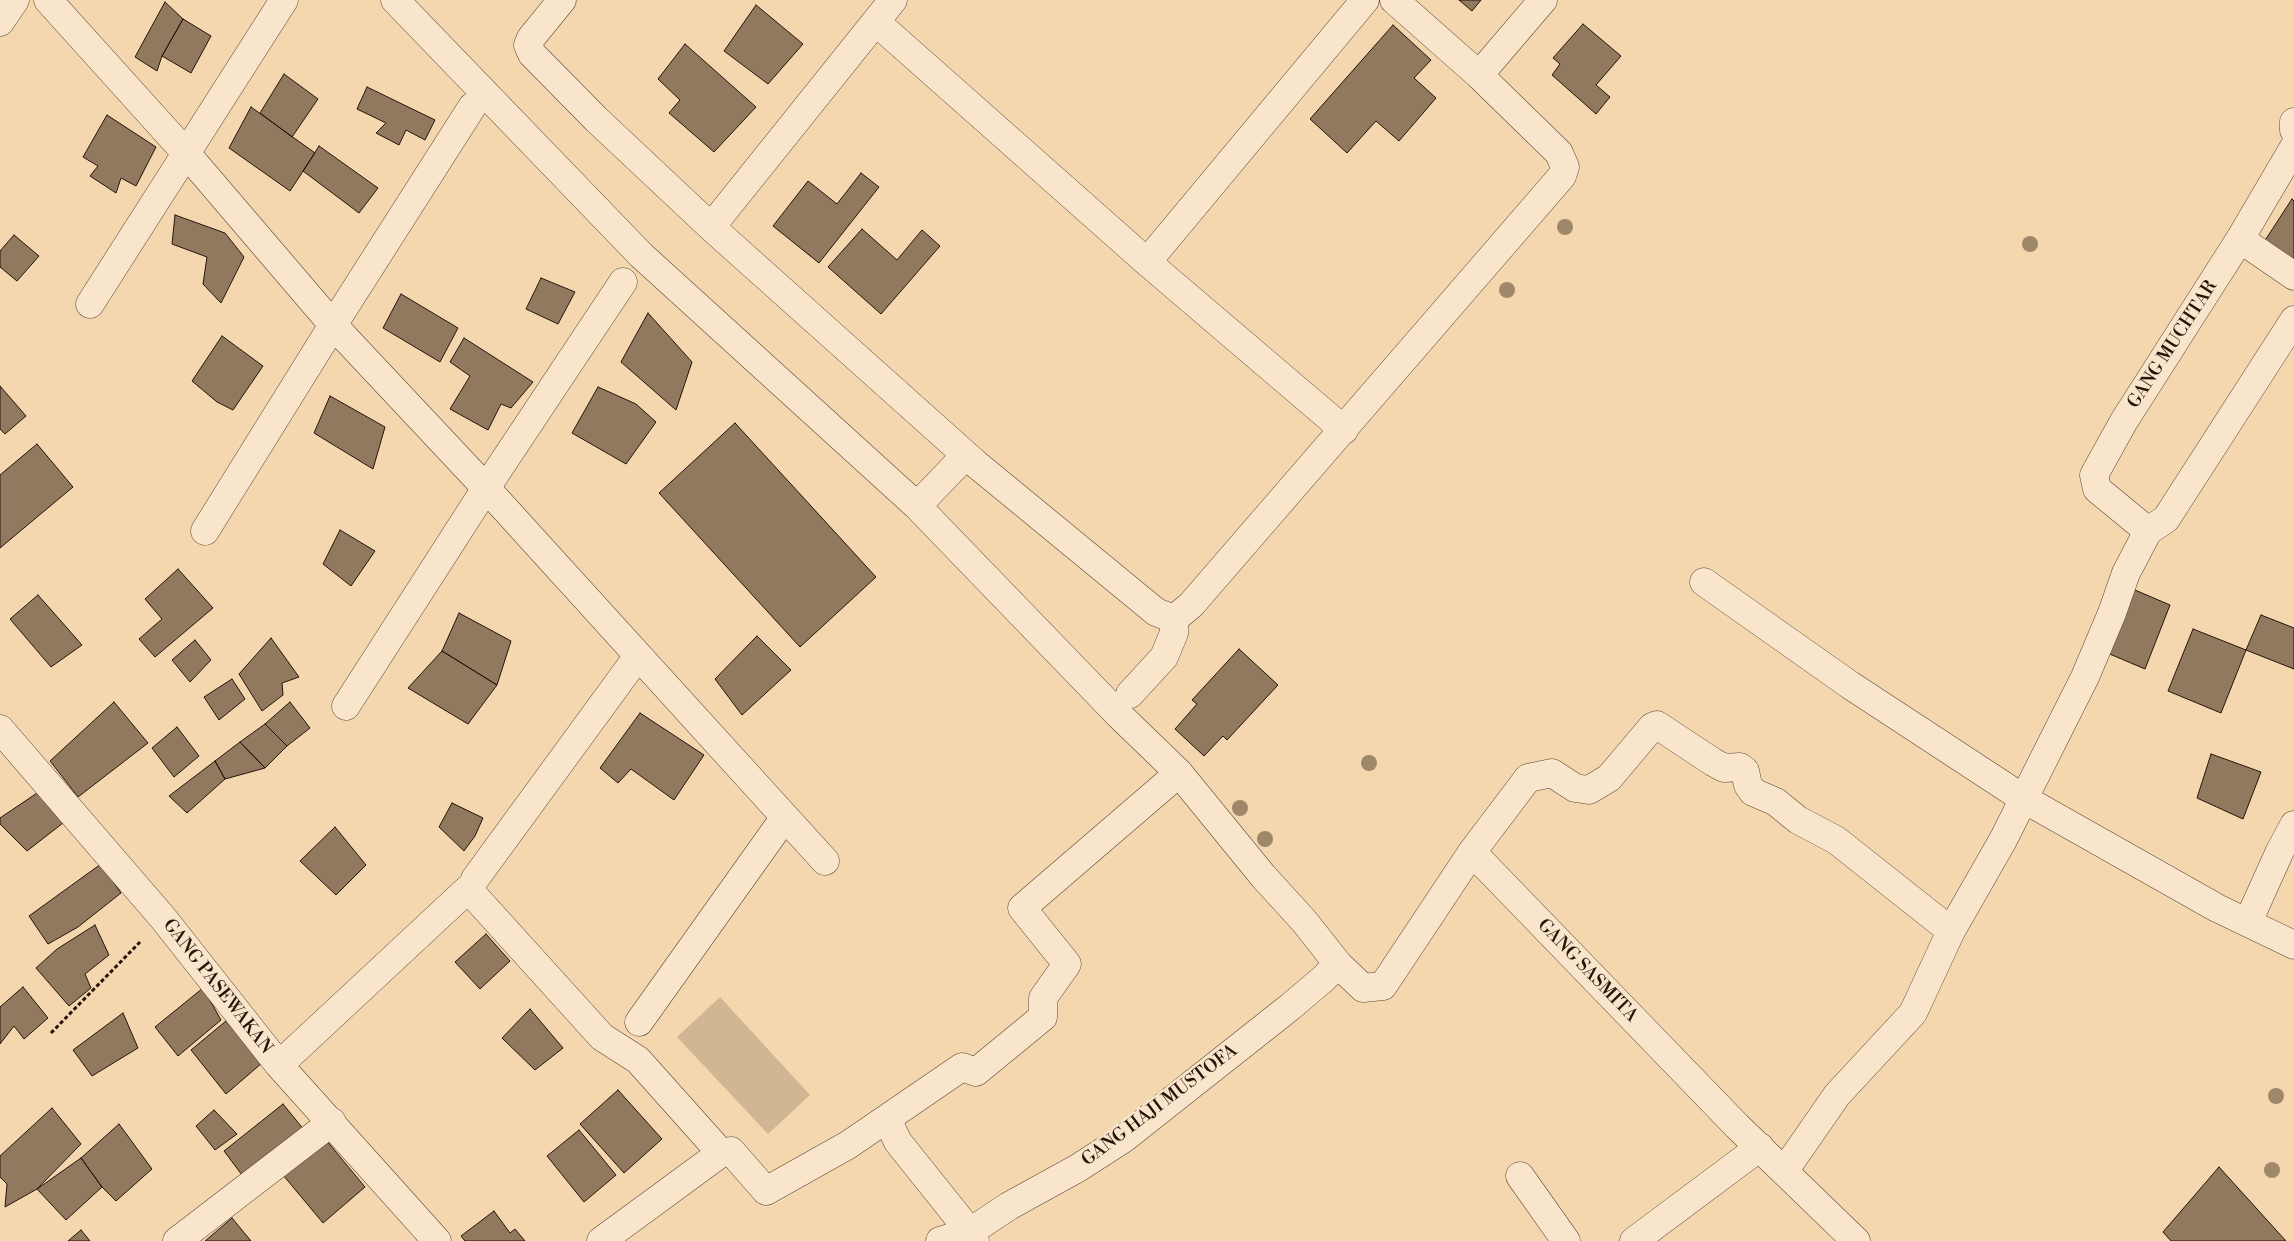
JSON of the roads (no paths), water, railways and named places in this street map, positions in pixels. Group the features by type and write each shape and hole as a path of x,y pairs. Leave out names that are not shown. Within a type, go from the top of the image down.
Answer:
{"street":[{"path":"0,22 15,0"},
{"path":"48,0 186,153 332,325 486,488 825,861"},
{"path":"90,304 284,0"},
{"path":"395,0 641,256 917,506 1118,714 1179,773 1338,964 1364,988 1383,986 1472,852 1528,778 1552,773 1575,788 1589,790 1609,778 1652,727 1657,725 1724,768 1740,767 1745,771 1748,785 1753,792 1776,802 1798,820 1836,840 1951,931"},
{"path":"562,0 531,38 528,45 532,54 596,119 710,227 966,455 1156,612 1174,619"},
{"path":"710,227 893,0"},
{"path":"1147,262 1365,0"},
{"path":"1174,619 1191,605 1562,176 1565,167 1559,153 1479,74 1394,0"},
{"path":"1479,74 1543,0"},
{"path":"876,22 1147,262 1344,430"},
{"path":"205,531 332,325 472,107"},
{"path":"2294,122 2294,130"},
{"name":"GANG MUCHTAR","path":"2148,531 2097,488 2094,475 2124,421 2240,240 2294,147"},
{"path":"2240,240 2294,276"},
{"path":"346,706 486,488 623,282"},
{"path":"1785,1170 1838,1094 1913,1013 1951,931 2003,840 2085,677 2112,613 2126,573 2148,531 2166,519 2294,320"},
{"path":"917,506 966,455"},
{"path":"1704,582 1850,685 2024,799 2217,908 2294,945"},
{"path":"1130,694 1164,657 1174,633 1174,619"},
{"path":"475,879 638,656"},
{"name":"GANG PASEWAKAN","path":"0,729 163,918 279,1065 332,1122 436,1241"},
{"path":"601,1241 721,1153 731,1151 766,1191 848,1146 962,1067 976,1072 1043,1017 1043,998 1067,964 1022,908 1179,773"},
{"path":"639,1022 785,817"},
{"path":"2248,922 2280,851 2294,826"},
{"name":"GANG SASMITA","path":"1472,852 1760,1147 1856,1241"},
{"path":"279,1065 468,889 602,1037 638,1060 721,1153"},
{"name":"GANG HAJI MUSTOFA","path":"940,1241 973,1236 1009,1206 1078,1168 1122,1139 1290,1007 1338,964"},
{"path":"887,1119 898,1142 973,1236"},
{"path":"176,1241 332,1122"},
{"path":"1634,1241 1760,1147"},
{"path":"1520,1176 1566,1241"}]}
